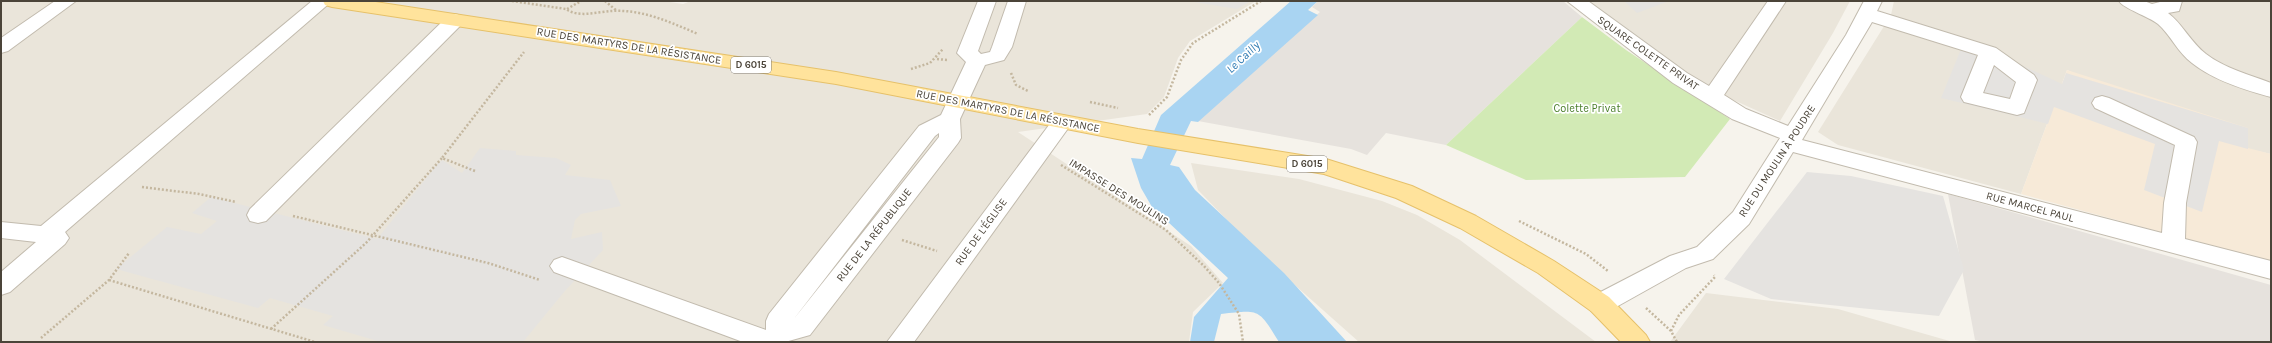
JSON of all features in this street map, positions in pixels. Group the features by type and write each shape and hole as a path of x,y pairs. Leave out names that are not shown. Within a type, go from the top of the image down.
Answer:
{"main road":[{"name":"RUE DES MARTYRS DE LA RÉSISTANCE","path":"332,1 836,78 953,110 1062,122 1326,167 1381,183 1468,222 1546,267 1600,304 1637,342"}],"street":[{"path":"1,47 67,1"},
{"path":"1,230 46,235 323,1"},
{"path":"977,61 967,53 987,1"},
{"path":"953,110 977,61 996,56 1002,47 1018,1"},
{"path":"1712,97 1777,1"},
{"path":"2128,1 2150,10 2166,21 2178,39 2199,58 2225,73 2271,90"},
{"path":"2150,10 2172,7 2173,1"},
{"name":"SQUARE COLETTE PRIVAT","path":"1587,3 1680,78 1739,114 1791,140"},
{"path":"1869,7 1989,52"},
{"name":"RUE DU MOULIN À POUDRE","path":"1600,304 1678,262 1705,253 1741,218 1856,35 1869,7"},
{"path":"262,212 455,20"},
{"path":"2102,103 2186,142 2174,203 2174,245"},
{"name":"RUE DE LA RÉPUBLIQUE","path":"773,339 801,328 950,138 953,110"},
{"name":"RUE DE LA RÉPUBLIQUE","path":"773,339 778,321 927,131 953,110"},
{"name":"RUE DE L'ÉGLISE","path":"900,342 1062,122"},
{"name":"RUE MARCEL PAUL","path":"1791,140 2174,245 2271,270"},
{"path":"1,286 57,238"},
{"path":"554,274 773,339"}],"path":[{"path":"512,1 566,9 573,14 617,11 656,16"},
{"path":"566,9 577,5 581,1"},
{"path":"605,1 617,11"},
{"path":"1145,119 1167,97 1181,60 1193,43 1261,1"},
{"path":"271,329 373,235 442,158 524,53 519,44 532,31"},
{"path":"1010,68 1011,79 1021,88 1029,91"},
{"path":"1083,101 1120,109"},
{"name":"IMPASSE DES MOULINS","path":"1042,151 1166,230 1219,283 1239,314 1243,342"},
{"path":"442,158 475,171"},
{"path":"108,183 199,194 262,212 373,235 415,247 519,271 554,274"},
{"path":"877,231 961,260"},
{"path":"1567,246 1586,254 1603,266"},
{"path":"41,338 109,280 129,253"},
{"path":"1671,331 1679,315 1715,277 1705,253"},
{"path":"109,280 315,342"},
{"path":"1653,314 1671,331 1677,342"}],"shaded area":[{"path":"1,1 663,1 683,4 691,1 1256,1 1190,41 1178,58 1164,97 1147,114 1018,132 1191,246 1223,283 1193,312 1189,342 1,342"},
{"path":"1188,1 1251,1 1237,9"},
{"path":"1318,1 1563,1 1582,17 1446,145 1386,133 1367,155 1351,149 1198,121 1320,12 1312,7"},
{"path":"1585,1 1850,1 1833,33 1780,121 1698,84"},
{"path":"1624,1 1669,1 1637,13"},
{"path":"1894,1 2271,1 2271,154 2248,149 2067,70 2021,194 1838,145 1818,132 1891,15"},
{"path":"1964,42 1993,52 2062,84 2066,73 2248,128 2248,149 2219,141 2202,212 2144,190 2155,144 2054,107 2048,124 1941,98"},
{"path":"2067,70 2248,128 2248,148 2271,154 2271,262 2021,194"},
{"path":"480,148 516,151 516,155 556,158 571,165 565,175 610,180 621,206 581,214 575,220 571,239 602,232 603,250 564,292 523,342 381,342 323,325 333,316 270,298 258,308 116,269 167,227 201,234 217,221 192,213 211,197 377,239 442,160 462,173"},
{"path":"1191,163 1299,179 1382,201 1417,215 1460,240 1596,342 1359,342 1260,254 1198,190"},
{"path":"1807,172 1851,176 1943,196 1964,270 1939,316 1771,299 1724,279"},
{"path":"1948,194 2271,285 2271,342 1985,342 1975,340"},
{"path":"1706,293 1838,309 1953,342 1670,342"}],"green space":[{"name":"Colette Privat","path":"1582,17 1626,50 1730,119 1685,177 1526,180 1446,145"}],"water":[{"name":"Le Cailly","path":"1291,1 1318,1 1308,10 1318,15 1198,122 1191,121 1170,165 1179,167 1195,190 1284,273 1347,342 1279,342 1262,317 1251,312 1244,312 1221,314 1214,342 1190,342 1194,317 1228,278 1152,207 1141,188 1131,158 1142,159 1161,115"}]}
